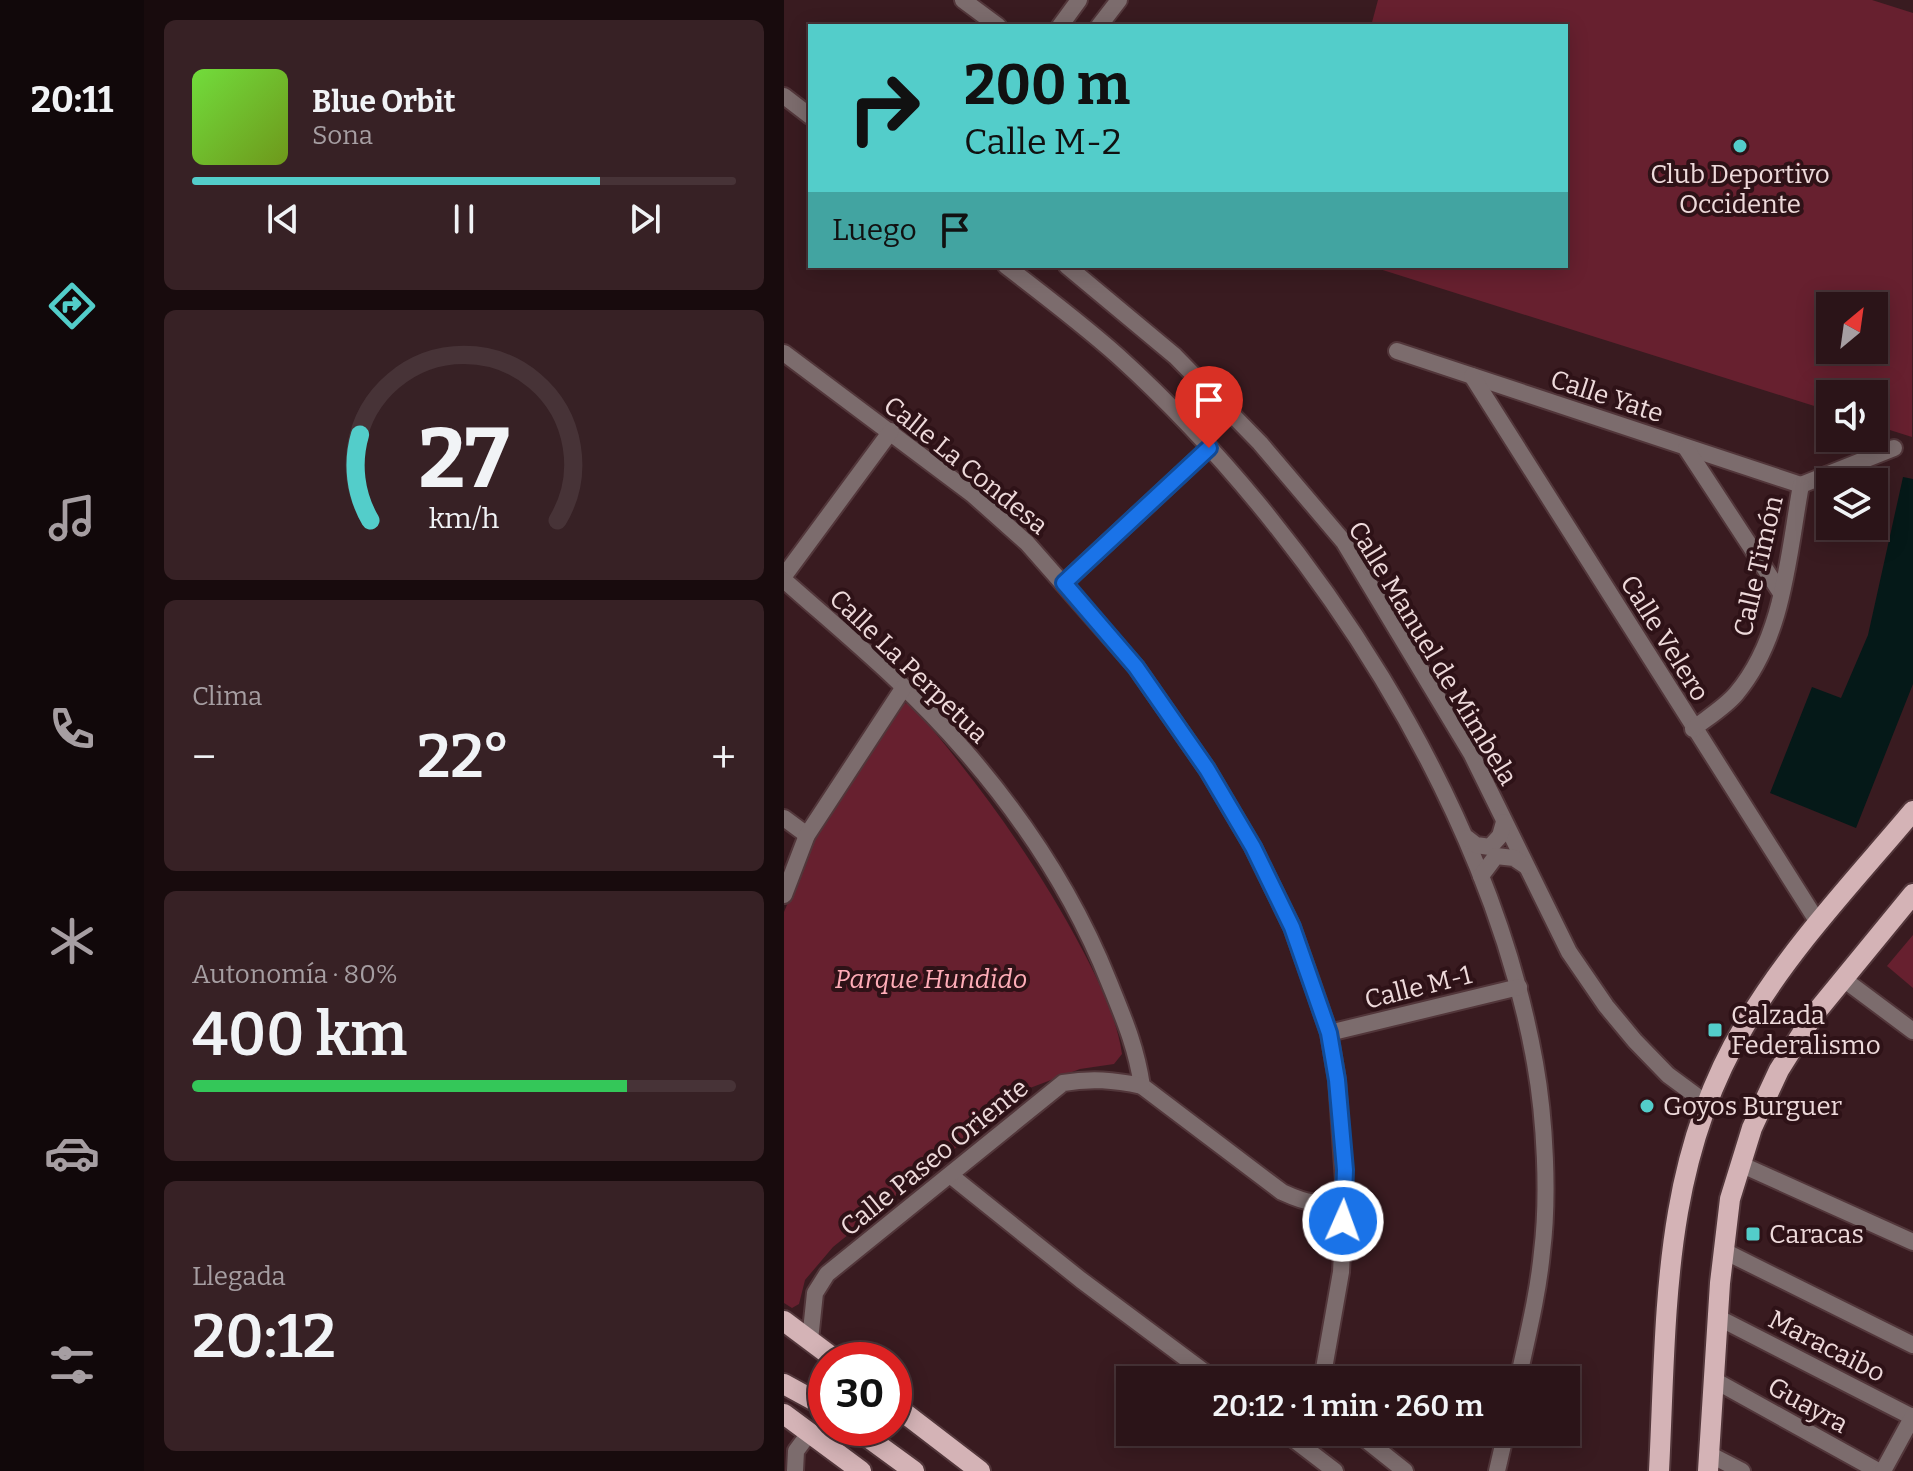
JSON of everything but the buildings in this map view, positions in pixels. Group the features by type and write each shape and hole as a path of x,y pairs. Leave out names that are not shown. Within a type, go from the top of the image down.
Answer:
{"main road":[{"path":"1659,1471 1672,1247 1682,1179 1706,1103 1744,1026 1791,957 1913,811"},
{"path":"1709,1463 1730,1199 1752,1128 1779,1070 1813,1016 1913,894"},
{"path":"784,1321 813,1342"},
{"path":"784,1384 808,1397"},
{"path":"784,1414 808,1431"},
{"path":"912,1419 980,1471"},
{"path":"828,1446 861,1471"},
{"path":"880,1446 914,1471"}],"street":[{"path":"963,0 995,24"},
{"path":"1061,24 1079,0"},
{"path":"1101,24 1119,0"},
{"path":"784,96 808,114"},
{"path":"1009,268 1119,357 1209,448 1290,543 1341,615 1433,766 1481,876 1519,987 1536,1065 1545,1182 1543,1251 1521,1366"},
{"name":"Calle Manuel de Mimbela","path":"1069,268 1175,356 1260,443 1344,542 1471,753 1569,952 1606,1006 1668,1075 1706,1103"},
{"name":"Calle Yate","path":"1397,351 1801,485"},
{"name":"Calle La Condesa","path":"784,353 972,494 1027,543 1136,667 1207,769 1253,847 1292,927 1329,1033 1337,1080 1345,1196 1341,1272 1324,1366"},
{"name":"Calle Velero","path":"1472,376 1819,924"},
{"path":"784,578 891,431"},
{"path":"1064,583 1209,448"},
{"path":"1686,448 1781,593"},
{"name":"Calle Timón","path":"1693,729 1735,695 1768,644 1801,485 1894,448"},
{"name":"Calle La Perpetua","path":"784,578 904,687 966,751 1027,832 1064,890 1099,958 1137,1051 1142,1086"},
{"path":"784,895 807,835 904,687"},
{"path":"784,818 807,835"},
{"path":"1465,837 1476,845 1490,847 1500,836 1504,822"},
{"path":"1481,876 1496,856 1514,858 1526,866"},
{"path":"1842,978 1913,1031"},
{"name":"Calle M-1","path":"1329,1033 1519,987"},
{"name":"Calle Paseo Oriente","path":"810,1340 815,1293 827,1274 1063,1083 1110,1079 1142,1086"},
{"path":"1142,1086 1282,1192 1301,1201 1323,1204 1345,1196"},
{"path":"1740,1164 1913,1242"},
{"path":"950,1175 1081,1280 1196,1366"},
{"path":"1724,1251 1913,1345"},
{"name":"Maracaibo","path":"1719,1318 1913,1417"},
{"name":"Guayra","path":"1714,1380 1880,1471"},
{"path":"1880,1471 1913,1417"},
{"path":"795,1471 796,1451 808,1435"},
{"path":"1305,1446 1335,1471"},
{"path":"1374,1446 1405,1471"},
{"path":"1497,1471 1503,1446"},
{"path":"1709,1463 1742,1471"}],"green space":[{"name":"Club Deportivo Occidente","path":"1378,0 1872,0 1913,13 1912,437 1888,429 1888,380 1816,380 1816,407 1376,268 1568,268 1568,24 1372,24"},
{"name":"Parque Hundido","path":"911,704 959,762 1046,885 1101,988 1112,1014 1122,1054 1114,1064 1080,1069 1030,1088 833,1247 805,1280 799,1304 792,1308 784,1303 784,912 818,830 899,706"},
{"path":"1913,935 1913,988 1887,966"}],"shaded area":[{"path":"1903,477 1913,479 1913,684 1856,828 1770,793 1812,687 1841,698 1868,635"}],"place":[{"name":"Club Deportivo Occidente","path":"1740,146"},
{"name":"Calzada Federalismo","path":"1715,1030"},
{"name":"Goyos Burguer","path":"1647,1106"},
{"name":"Caracas","path":"1753,1234"}],"route":[{"path":"1209,448 1064,583 1136,667 1207,769 1253,847 1292,927 1329,1033 1337,1080 1345,1170 1343,1221"}]}
